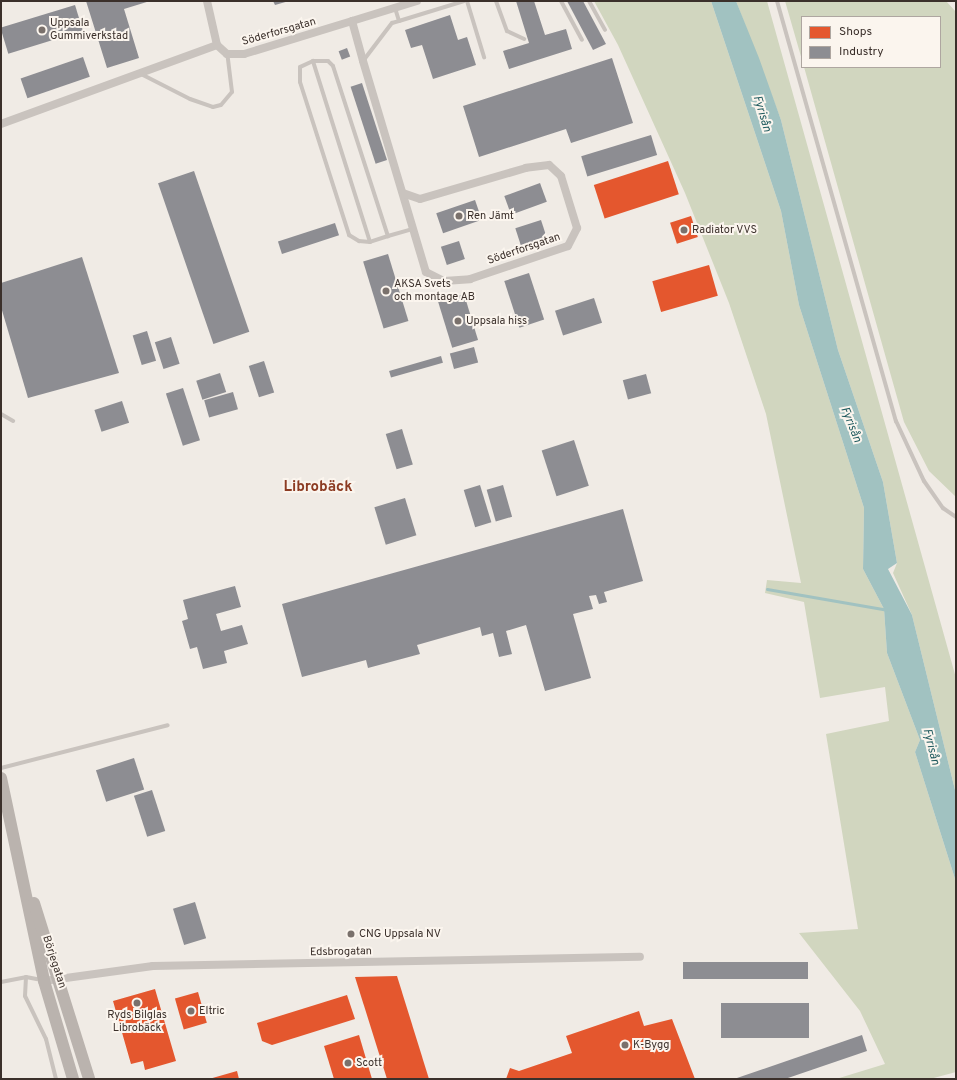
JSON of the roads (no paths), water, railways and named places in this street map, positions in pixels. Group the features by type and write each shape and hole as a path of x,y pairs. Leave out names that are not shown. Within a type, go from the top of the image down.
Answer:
{"main road":[{"name":"Börjegatan","path":"1,778 44,981 73,1079"},
{"name":"Börjegatan","path":"15,845 59,978 89,1079"}],"street":[{"path":"207,1 217,45 227,54"},
{"path":"352,21 417,1"},
{"name":"Söderforsgatan","path":"227,54 244,54 352,21 363,62 426,272 444,282 470,279 568,246 577,228 561,176 549,165 526,168 420,199 403,194"},
{"path":"1,122 141,74 217,45"},
{"name":"Edsbrogatan","path":"44,981 153,966 640,958"}],"lane":[{"path":"363,62 392,23 466,1 484,57"},
{"path":"496,1 507,31 524,39"},
{"path":"561,1 582,40"},
{"path":"589,1 605,30"},
{"path":"777,1 896,421 924,481 942,508 956,517"},
{"path":"395,8 399,21"},
{"path":"141,74 190,99 213,107 221,105 232,92 227,54"},
{"path":"388,236 333,66 328,60 313,61 300,67 300,82 349,235 359,241 370,242 413,229"},
{"path":"313,61 370,242"},
{"path":"1,414 13,421"},
{"path":"1,768 168,725"},
{"path":"1,982 26,977 44,981"},
{"path":"26,977 25,996 46,1039 56,1079"}],"water":[{"name":"Fyrisån","path":"711,1 736,1 759,58 781,120 838,350 883,482 897,563 888,569 912,615 956,794 956,882 915,752 920,740 887,653 884,609 863,569 864,508 799,305 781,211"}],"waterway":[{"path":"767,589 888,610"}],"place":[{"name":"Uppsala Gummiverkstad","path":"42,30"},
{"name":"Ren Jämt","path":"459,216"},
{"name":"Radiator VVS","path":"684,230"},
{"name":"AKSA Svets och montage AB","path":"386,291"},
{"name":"Uppsala hiss","path":"458,321"},
{"name":"CNG Uppsala NV","path":"351,934"},
{"name":"Ryds Bilglas Librobäck","path":"137,1003"},
{"name":"Eltric","path":"191,1011"},
{"name":"K-Bygg","path":"625,1045"},
{"name":"Scott","path":"348,1063"}],"district":[{"name":"Librobäck","path":"318,488"}]}
